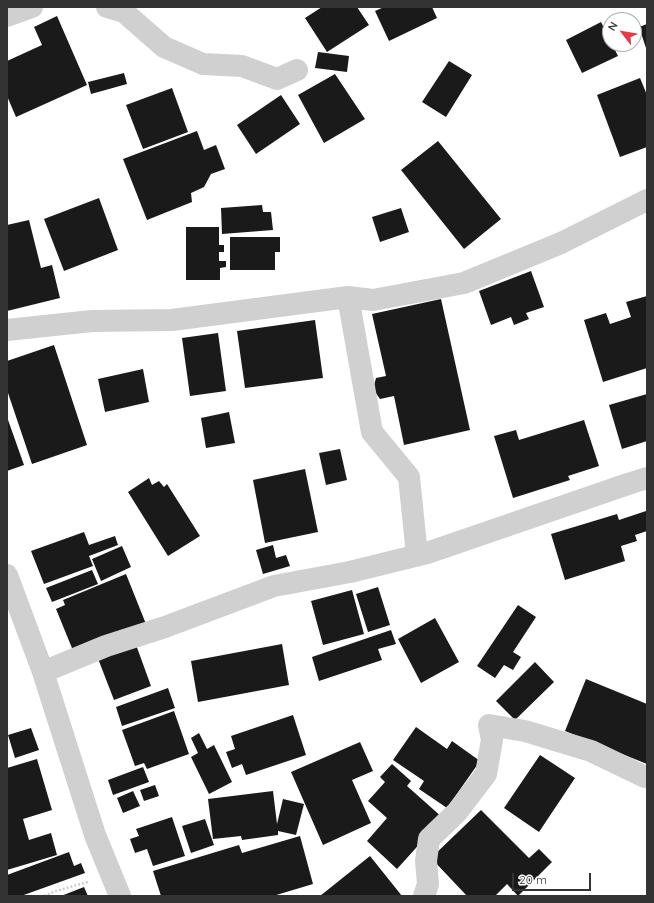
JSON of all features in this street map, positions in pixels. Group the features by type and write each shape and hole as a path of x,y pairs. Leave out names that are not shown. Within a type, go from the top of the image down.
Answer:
{"street":[{"path":"7,16 32,7"},
{"path":"122,9 164,47 203,64 242,66 277,79 297,70"},
{"path":"7,330 92,322 172,320 348,297 373,300 464,283 561,243 647,200"},
{"path":"348,297 372,432 410,477 418,555"},
{"path":"43,672 106,646 165,627 274,586 350,572 418,555 647,478"},
{"path":"8,580 43,672 95,835 120,896"},
{"path":"424,896 428,884 426,861 429,839 457,812 486,774 492,740 489,725 525,732 591,751 645,777"}],"path":[{"path":"44,896 56,891 112,876"}],"building":[{"path":"322,7 357,7 369,25 327,52 305,18"},
{"path":"384,7 432,7 437,18 389,41 375,11"},
{"path":"57,16 87,85 16,117 7,96 7,61 42,45 34,27"},
{"path":"601,22 602,52 616,52 618,56 582,73 566,40"},
{"path":"647,24 647,51 642,36 642,26"},
{"path":"318,52 349,56 347,72 315,68"},
{"path":"449,61 472,75 446,117 422,102"},
{"path":"124,73 127,84 91,94 88,82"},
{"path":"335,74 365,119 324,143 298,95"},
{"path":"640,78 647,95 647,147 620,157 597,95"},
{"path":"172,88 188,132 143,149 126,105"},
{"path":"281,95 300,124 256,154 237,125"},
{"path":"197,131 204,150 216,145 225,169 211,174 204,187 191,193 192,202 147,220 123,159"},
{"path":"438,141 501,219 464,249 401,170"},
{"path":"99,198 118,250 64,271 44,219"},
{"path":"262,205 263,212 271,212 273,230 222,234 221,208"},
{"path":"401,208 409,232 380,242 372,217"},
{"path":"29,220 41,268 52,265 60,298 7,311 7,225"},
{"path":"186,227 219,227 219,245 224,245 224,252 219,252 219,261 226,261 226,267 220,268 220,280 186,280"},
{"path":"230,237 280,237 280,252 275,252 275,270 230,270"},
{"path":"531,271 544,307 526,313 529,319 514,325 511,317 491,325 479,291"},
{"path":"647,296 647,368 603,382 584,320 606,313 610,324 631,317 626,302"},
{"path":"441,299 470,430 404,445 394,396 380,399 373,389 376,378 386,376 372,314"},
{"path":"315,320 323,378 245,388 237,331"},
{"path":"218,333 226,391 190,396 182,338"},
{"path":"54,345 87,445 32,464 7,390 7,361"},
{"path":"143,369 149,402 105,412 98,379"},
{"path":"647,394 647,441 622,449 609,405"},
{"path":"229,412 235,443 206,448 201,418"},
{"path":"7,417 24,465 7,471"},
{"path":"584,420 599,466 568,476 570,480 513,498 494,436 516,430 519,440"},
{"path":"340,449 347,480 326,485 319,453"},
{"path":"305,469 318,532 265,543 253,480"},
{"path":"149,478 152,485 159,481 164,487 167,484 200,536 168,556 128,492"},
{"path":"646,511 647,531 635,535 637,541 621,546 625,561 565,580 551,534 617,514 619,520"},
{"path":"84,532 89,545 115,536 118,545 89,556 93,566 44,584 31,551"},
{"path":"273,545 276,558 286,555 290,566 263,574 256,550"},
{"path":"122,546 131,567 101,581 92,559"},
{"path":"92,570 98,584 52,602 46,588"},
{"path":"126,574 146,624 74,653 56,609 65,605 63,600"},
{"path":"378,587 390,625 368,632 356,594"},
{"path":"352,590 364,634 323,645 311,601"},
{"path":"518,605 536,617 513,652 521,657 513,670 504,665 495,678 477,666"},
{"path":"435,618 459,662 421,683 398,639"},
{"path":"391,630 396,644 378,649 382,660 319,681 312,657"},
{"path":"135,642 151,686 114,700 97,656"},
{"path":"282,644 289,685 198,702 191,661"},
{"path":"535,662 554,682 515,720 496,701"},
{"path":"586,679 647,704 647,764 565,731"},
{"path":"168,688 175,708 122,726 116,707"},
{"path":"174,711 189,754 147,769 144,763 135,766 122,730"},
{"path":"293,715 306,755 246,775 242,764 232,768 226,752 235,749 231,736"},
{"path":"416,727 447,749 452,741 480,761 447,808 419,789 424,781 393,760"},
{"path":"31,728 39,750 15,758 8,735"},
{"path":"199,733 207,749 214,745 232,782 209,794 191,757 198,753 191,738"},
{"path":"360,742 373,771 352,780 371,823 323,845 291,772"},
{"path":"540,755 575,778 539,832 504,808"},
{"path":"37,759 52,810 23,819 29,840 51,833 57,855 7,870 7,768"},
{"path":"392,764 411,781 407,786 443,818 397,869 367,841 387,818 368,801 385,782 380,777"},
{"path":"143,767 149,782 113,795 108,780"},
{"path":"155,785 159,796 144,801 140,790"},
{"path":"133,791 140,806 123,813 117,798"},
{"path":"273,791 277,824 283,799 304,804 296,835 278,831 278,835 242,840 241,836 213,839 208,799"},
{"path":"481,810 529,858 539,849 552,862 518,896 507,884 495,896 467,896 431,858"},
{"path":"172,817 185,856 153,866 147,849 135,853 130,839 139,836 136,829"},
{"path":"205,819 214,845 191,853 182,826"},
{"path":"300,836 313,884 273,896 161,896 153,871 239,845 242,853"},
{"path":"69,852 74,866 81,863 85,873 21,896 7,896 7,875"},
{"path":"370,856 402,896 320,896"},
{"path":"84,887 88,896 61,896"}]}
